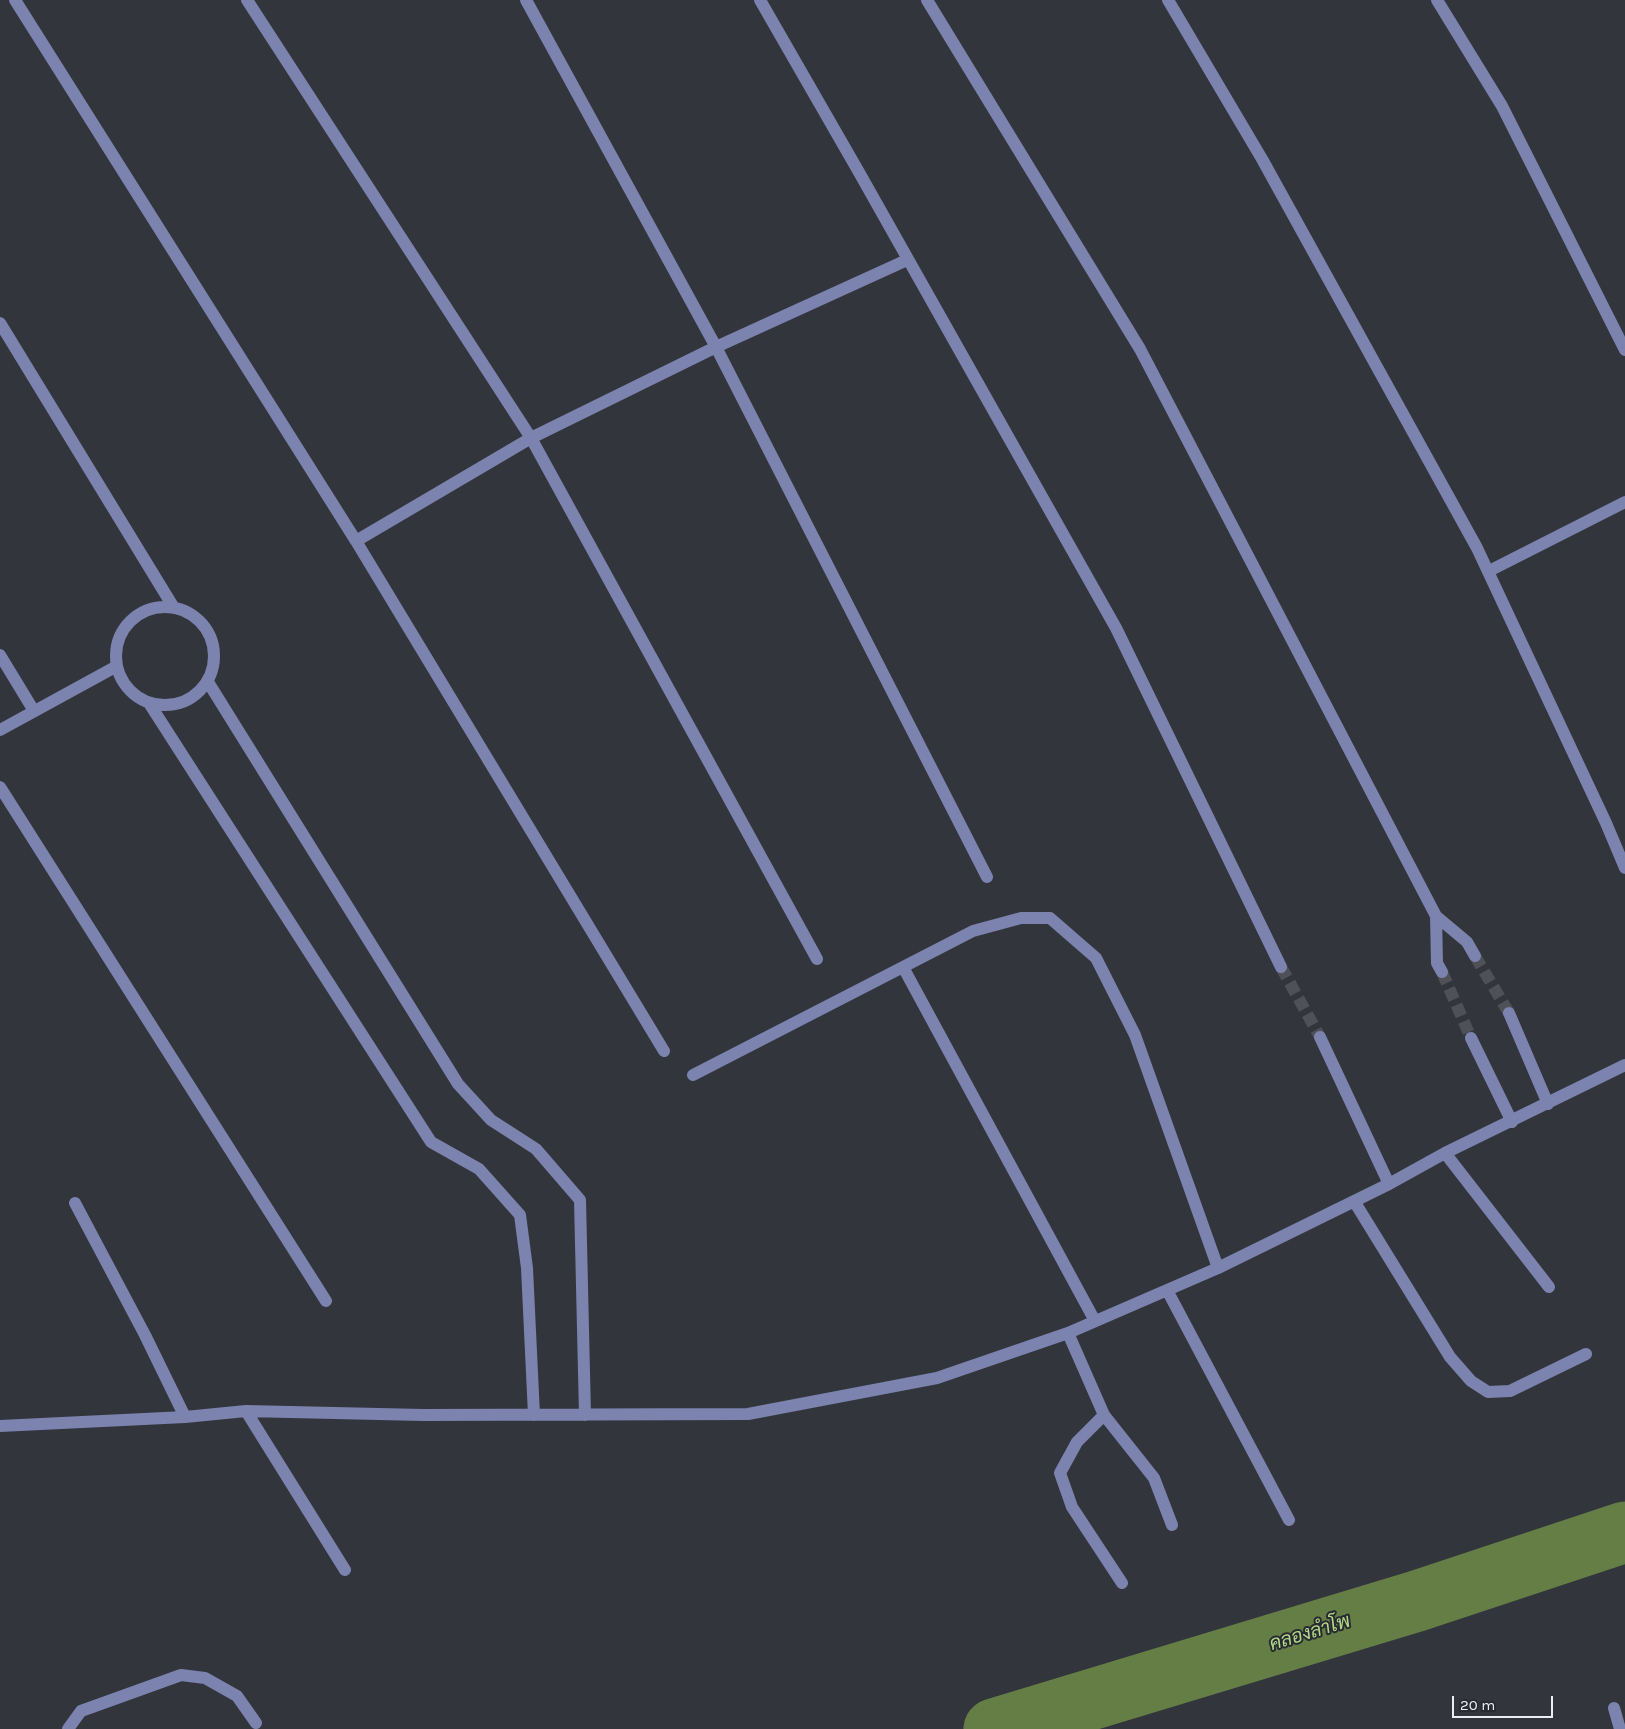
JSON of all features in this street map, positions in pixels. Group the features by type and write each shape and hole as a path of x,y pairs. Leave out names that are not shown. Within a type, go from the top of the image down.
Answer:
{"street":[{"path":"15,0 356,541 664,1051"},
{"path":"246,0 531,438 816,959"},
{"path":"526,0 716,347 987,877"},
{"path":"760,0 1116,628 1281,967"},
{"path":"927,0 1140,349 1436,916 1467,942 1476,956"},
{"path":"1168,0 1262,159 1488,571 1606,823 1625,868"},
{"path":"1437,0 1502,106 1625,350"},
{"path":"356,541 531,438 716,347 907,260"},
{"path":"0,323 174,608"},
{"path":"1488,571 1625,502"},
{"path":"159,607 174,608 189,614 202,624 210,637 214,652 214,668 208,682 198,694 183,703 166,706 149,703 134,695 123,682 117,666 116,649 121,633 131,621 144,612 159,607"},
{"path":"0,655 34,711"},
{"path":"0,730 117,666"},
{"path":"208,682 458,1084 491,1120 536,1149 580,1200 585,1415"},
{"path":"149,703 431,1142 480,1169 520,1215 527,1268 534,1415"},
{"path":"0,787 326,1301"},
{"path":"1436,916 1437,963 1442,972"},
{"path":"693,1075 974,930 1020,918 1050,918 1096,958 1135,1036 1218,1268"},
{"path":"903,967 1095,1321"},
{"path":"1509,1013 1548,1104"},
{"path":"1320,1037 1390,1184"},
{"path":"1471,1038 1512,1122"},
{"path":"0,1426 185,1417 246,1411 423,1415 748,1414 937,1378 1068,1333 1218,1268 1390,1184 1445,1153 1512,1122 1625,1065"},
{"path":"1445,1153 1549,1287"},
{"path":"1354,1201 1450,1357 1471,1381 1488,1392 1510,1392 1586,1354"},
{"path":"75,1203 145,1335 185,1417"},
{"path":"1167,1290 1288,1520"},
{"path":"1068,1333 1104,1415 1154,1478 1172,1525"},
{"path":"246,1411 346,1570"},
{"path":"1104,1415 1078,1442 1060,1472 1072,1507 1122,1582"},
{"path":"68,1729 81,1711 181,1675 205,1678 237,1696 256,1724"},
{"path":"1614,1708 1620,1729"}],"waterway":[{"name":"คลองลำโพ","path":"994,1729 1417,1601 1625,1532"}],"tunnel":[{"path":"1475,956 1509,1013"},
{"path":"1281,967 1320,1037"},
{"path":"1442,972 1471,1038"}]}
